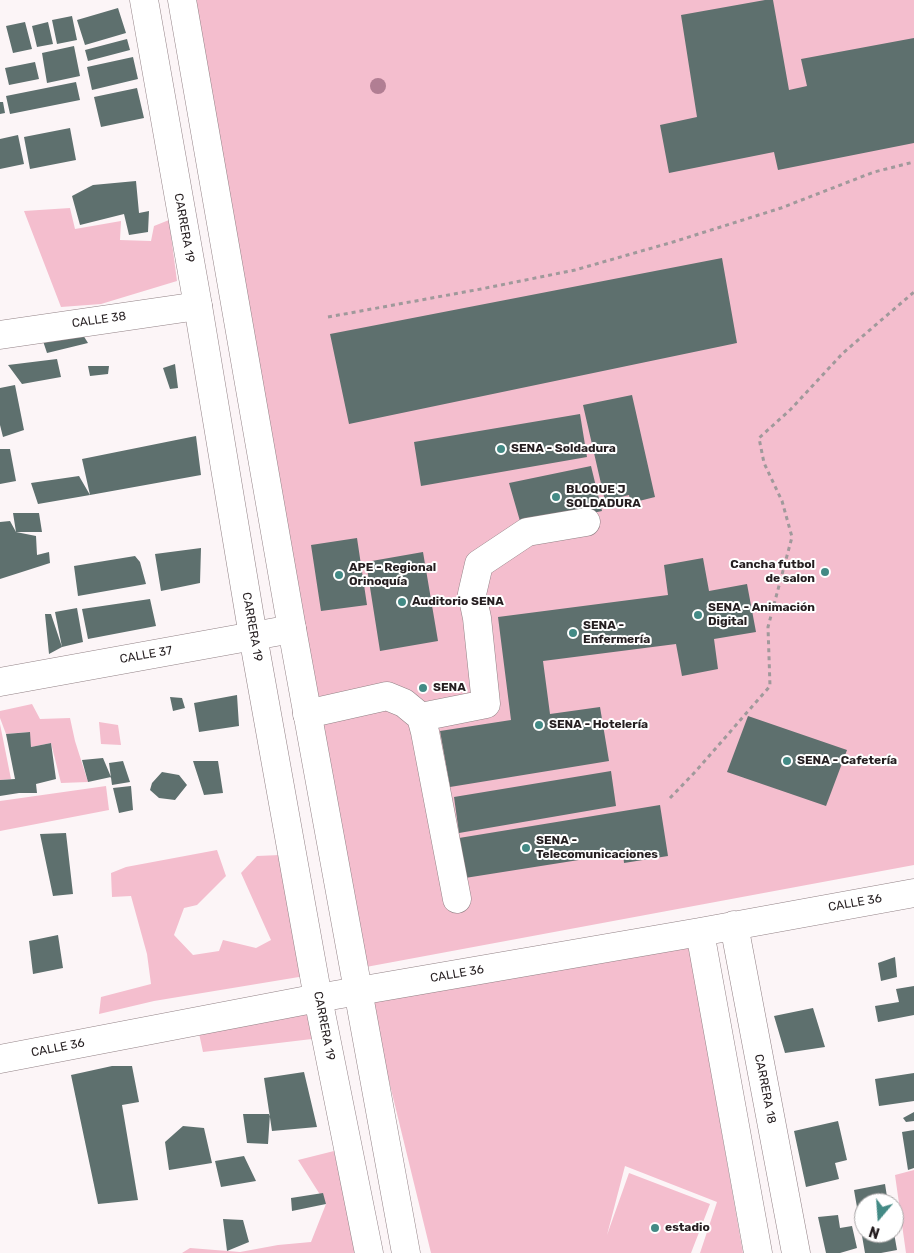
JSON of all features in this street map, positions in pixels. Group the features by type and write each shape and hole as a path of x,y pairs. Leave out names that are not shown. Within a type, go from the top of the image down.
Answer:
{"street":[{"name":"CARRERA 19","path":"144,0 318,998 369,1253"},
{"path":"182,0 307,714 406,1253"},
{"name":"CALLE 38","path":"0,335 198,306"},
{"path":"421,717 486,704 477,618 472,594 479,564 527,532 586,522"},
{"name":"CALLE 37","path":"0,682 292,629"},
{"path":"307,714 387,696 404,703 421,717 426,732 457,899"},
{"name":"CALLE 36","path":"0,1059 318,998 700,932 914,892"},
{"name":"CARRERA 18","path":"734,925 796,1253"},
{"path":"700,932 758,1253"}],"path":[{"path":"328,317 575,270 781,208 874,172 914,162"},
{"path":"670,798 770,686 768,627 792,537 782,501 764,463 759,438 792,409 843,353 913,293"}],"shaded area":[{"path":"192,0 914,0 914,865 366,967"},
{"path":"70,208 75,229 121,221 120,240 151,241 154,226 169,220 177,281 101,304 61,307 24,211"},
{"path":"32,704 40,719 70,718 88,782 61,783 51,743 31,747 29,732 6,734 0,718 0,711"},
{"path":"99,722 118,725 121,745 101,744"},
{"path":"0,724 11,779 0,780"},
{"path":"106,786 109,810 0,831 0,801"},
{"path":"217,850 226,876 197,905 184,908 174,935 193,955 219,951 223,940 256,948 271,940 241,873 257,856 280,855 311,975 154,1001 99,1014 101,997 151,984 147,954 131,896 112,897 111,873 126,867"},
{"path":"688,941 743,1253 700,1253 717,1202 625,1166 607,1235 629,1173 710,1204 691,1253 431,1253 369,999"},
{"path":"308,1008 312,1039 203,1052 197,1024"},
{"path":"334,1151 356,1253 182,1253 190,1248 240,1252 278,1245 311,1242 326,1204 298,1160"},
{"path":"914,1170 914,1253 906,1253 904,1239 904,1193 898,1193 895,1175"}],"building":[{"path":"773,0 789,90 807,86 801,59 914,38 914,143 778,170 774,152 669,173 660,125 697,117 681,15"},
{"path":"118,8 126,33 85,45 77,20"},
{"path":"72,16 77,40 57,44 52,20"},
{"path":"25,22 32,49 13,53 6,26"},
{"path":"48,22 53,44 37,47 32,26"},
{"path":"127,39 130,50 88,61 85,50"},
{"path":"74,46 80,76 47,83 42,53"},
{"path":"133,57 138,79 92,90 87,67"},
{"path":"35,62 39,79 9,85 5,68"},
{"path":"76,82 80,100 10,114 6,96"},
{"path":"137,88 144,118 101,127 94,97"},
{"path":"0,102 3,102 5,113 0,114"},
{"path":"70,128 76,160 30,169 24,137"},
{"path":"18,135 24,164 0,169 0,139"},
{"path":"136,181 139,213 149,211 148,232 129,235 124,214 80,225 72,196 93,185"},
{"path":"722,258 737,343 349,424 330,334"},
{"path":"83,335 88,343 47,353 43,341"},
{"path":"57,359 61,377 22,384 8,365"},
{"path":"175,364 178,388 170,389 163,368"},
{"path":"88,366 109,366 108,374 90,376"},
{"path":"15,385 24,430 3,437 0,425 0,388"},
{"path":"632,395 655,497 631,503 629,495 605,501 583,405"},
{"name":"SENA - Soldadura","path":"580,414 587,457 421,486 414,442"},
{"path":"196,436 201,475 90,495 82,459"},
{"path":"0,449 10,449 16,481 0,484"},
{"name":"BLOQUE J SOLDADURA","path":"591,466 602,511 522,528 509,483"},
{"path":"79,476 90,495 38,504 31,483"},
{"path":"13,513 39,513 42,532 16,532"},
{"path":"10,521 16,532 36,536 37,555 49,552 50,563 0,579 0,522"},
{"name":"APE - Regional Orinoquía","path":"357,538 367,605 321,611 311,545"},
{"path":"201,548 200,583 161,591 155,554"},
{"name":"Auditorio SENA","path":"423,552 438,641 380,651 366,562"},
{"path":"135,556 140,562 146,584 78,596 74,566"},
{"path":"703,558 709,591 747,584 756,632 714,639 718,669 682,676 676,644 543,661 550,714 600,707 609,761 450,787 440,731 511,720 498,617 668,595 664,565"},
{"path":"150,599 156,626 88,639 82,609"},
{"path":"77,608 83,642 62,647 55,612"},
{"path":"45,614 51,614 62,647 49,654"},
{"path":"237,695 239,726 199,732 194,703"},
{"path":"170,697 182,698 185,708 173,711"},
{"name":"SENA - Cafetería","path":"748,716 847,750 826,806 727,772"},
{"path":"30,732 31,747 51,743 56,779 36,784 37,793 0,796 0,780 15,779 6,734"},
{"path":"103,758 111,777 88,782 82,760"},
{"path":"123,761 130,782 112,785 109,763"},
{"path":"193,761 218,761 223,793 204,795"},
{"path":"611,771 616,806 459,833 454,797"},
{"path":"162,772 179,775 187,785 175,800 159,798 150,790 152,783"},
{"path":"131,786 133,810 119,813 113,788"},
{"name":"SENA - Telecomunicaciones","path":"660,805 668,856 624,863 623,853 465,878 459,838"},
{"path":"66,833 73,894 53,896 40,834"},
{"path":"58,935 63,968 33,974 29,941"},
{"path":"895,957 897,977 881,981 878,963"},
{"path":"914,986 914,1015 878,1022 875,1006 899,1002 896,989"},
{"path":"813,1008 825,1047 785,1053 774,1016"},
{"path":"112,1066 132,1066 139,1102 122,1105 138,1200 98,1204 71,1075"},
{"path":"304,1072 317,1127 272,1131 264,1078"},
{"path":"914,1073 914,1101 879,1106 875,1079"},
{"path":"914,1112 914,1121 906,1122 903,1118"},
{"path":"243,1114 270,1114 268,1144 247,1143"},
{"path":"838,1121 847,1160 835,1163 839,1179 806,1187 794,1131"},
{"path":"183,1126 204,1128 212,1163 169,1170 165,1142"},
{"path":"914,1130 914,1168 908,1170 902,1132"},
{"path":"244,1156 256,1181 221,1187 215,1161"},
{"path":"885,1184 886,1193 855,1193 854,1190"},
{"path":"323,1193 326,1204 292,1211 291,1198"},
{"path":"838,1215 840,1228 852,1226 854,1243 856,1243 857,1248 840,1253 826,1253 818,1217"},
{"path":"223,1219 243,1220 249,1242 227,1251"},
{"path":"863,1243 896,1243 897,1250 865,1253"}],"place":[{"name":"SENA - Soldadura","path":"501,449"},
{"name":"BLOQUE J SOLDADURA","path":"556,497"},
{"name":"Cancha futbol de salon","path":"825,572"},
{"name":"APE - Regional Orinoquía","path":"339,575"},
{"name":"Auditorio SENA","path":"402,602"},
{"name":"SENA - Animación Digital","path":"698,615"},
{"name":"SENA - Enfermería","path":"573,633"},
{"name":"SENA","path":"423,688"},
{"name":"SENA - Hotelería","path":"539,725"},
{"name":"SENA - Cafetería","path":"787,761"},
{"name":"SENA - Telecomunicaciones","path":"526,848"},
{"name":"estadio","path":"655,1228"}]}
